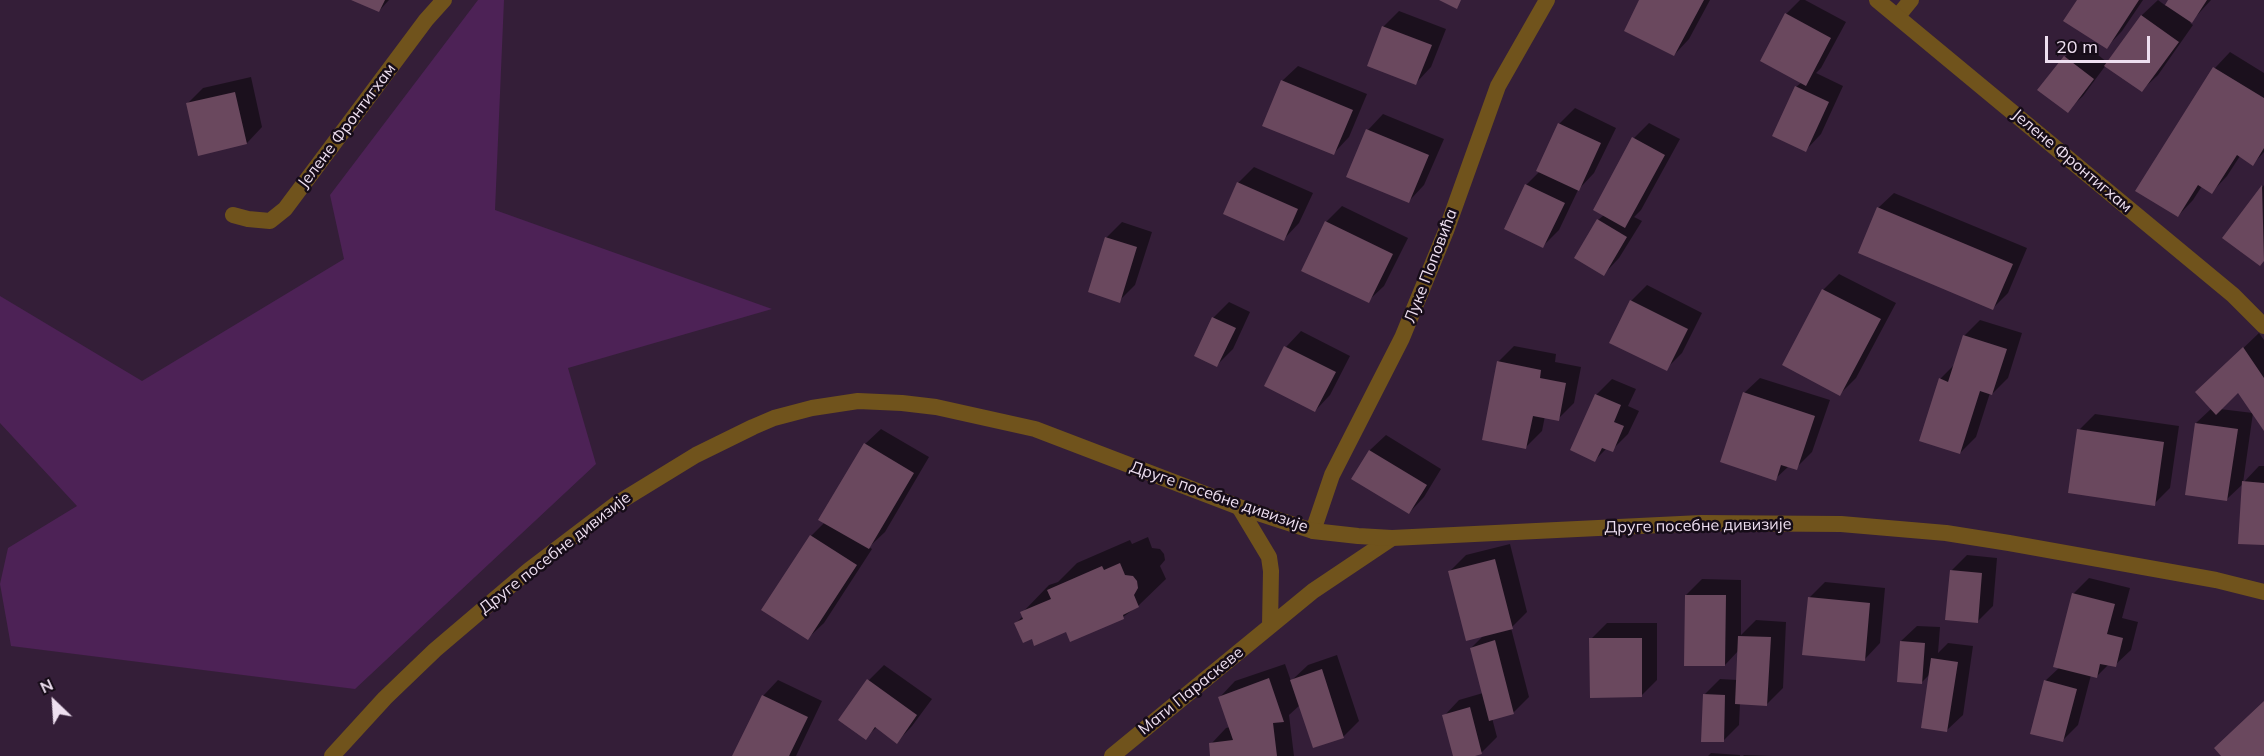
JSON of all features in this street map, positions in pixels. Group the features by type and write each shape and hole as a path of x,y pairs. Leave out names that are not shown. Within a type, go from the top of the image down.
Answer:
{"street":[{"name":"Јелене Фронтигхам","path":"233,215 248,219 270,220 285,209 426,20 444,0"},
{"name":"Луке Поповића","path":"1313,531 1332,475 1402,338 1446,231 1498,86 1547,0"},
{"name":"Јелене Фронтигхам","path":"1877,0 2233,295 2264,326"},
{"path":"1898,16 1911,0"},
{"name":"Друге посебне дивизије","path":"332,756 385,698 435,650 529,570 589,523 696,455 774,418 812,408 858,401 936,407 1035,429 1239,507 1313,531 1392,538 1701,523 1840,524 1946,533 2009,543 2216,580 2264,592"},
{"path":"1239,507 1269,556 1270,626"},
{"name":"Мати Параскеве","path":"1112,756 1313,591 1392,538"}],"shaded area":[{"path":"478,0 504,0 495,210 772,309 568,368 596,464 355,689 11,646 0,584 8,548 77,506 0,423 0,296 142,381 344,259 330,195"}],"building":[{"path":"351,0 385,0 379,12"},
{"path":"1439,0 1461,0 1457,9"},
{"path":"1639,0 1704,0 1674,56 1624,31"},
{"path":"2077,0 2139,0 2107,49 2063,21"},
{"path":"2168,0 2207,0 2192,23 2165,5"},
{"path":"1785,13 1831,38 1806,86 1760,61"},
{"path":"2141,15 2179,42 2142,92 2104,66"},
{"path":"1382,26 1432,45 1416,85 1367,66"},
{"path":"2064,56 2094,79 2068,113 2037,90"},
{"path":"2213,67 2264,98 2264,148 2253,166 2237,155 2212,194 2198,185 2178,217 2135,191"},
{"path":"1281,80 1353,110 1334,155 1262,126"},
{"path":"1795,86 1829,102 1806,152 1772,136"},
{"path":"235,92 247,144 198,156 186,103"},
{"path":"1558,123 1601,143 1579,191 1536,171"},
{"path":"1366,129 1429,155 1409,203 1346,177"},
{"path":"1632,137 1665,155 1625,228 1593,210"},
{"path":"1237,182 1298,209 1284,241 1223,214"},
{"path":"1525,184 1565,203 1543,248 1504,229"},
{"path":"2262,185 2264,261 2260,266 2222,238"},
{"path":"1877,207 2013,264 1993,310 1858,253"},
{"path":"1597,219 1627,237 1604,276 1574,258"},
{"path":"1325,221 1393,254 1369,303 1301,271"},
{"path":"1105,237 1137,247 1120,303 1088,292"},
{"path":"1822,289 1881,319 1840,396 1782,365"},
{"path":"1630,300 1688,329 1667,371 1609,343"},
{"path":"1212,317 1236,328 1217,367 1194,356"},
{"path":"1963,335 2007,349 1992,395 1980,391 1960,454 1919,441 1939,378 1948,382"},
{"path":"1284,346 1336,372 1315,412 1264,386"},
{"path":"2243,347 2264,378 2264,431 2238,393 2216,415 2195,392"},
{"path":"1497,361 1541,370 1540,378 1566,383 1559,421 1533,416 1526,449 1482,440"},
{"path":"1743,392 1815,416 1797,470 1781,465 1776,481 1720,462"},
{"path":"1595,394 1621,405 1614,422 1624,426 1613,452 1602,448 1595,462 1570,450"},
{"path":"2195,423 2238,429 2227,501 2185,495"},
{"path":"2077,429 2164,442 2155,506 2068,493"},
{"path":"864,443 914,473 869,549 818,520"},
{"path":"1369,450 1427,485 1409,514 1351,479"},
{"path":"2242,481 2264,483 2264,545 2238,544"},
{"path":"810,535 857,565 808,640 761,610"},
{"path":"1495,559 1513,629 1466,641 1448,571"},
{"path":"1120,563 1125,575 1133,576 1137,581 1138,588 1134,595 1139,607 1123,615 1124,619 1070,642 1066,632 1034,646 1032,639 1023,643 1014,623 1023,619 1020,612 1051,599 1047,590 1102,566 1104,570"},
{"path":"1950,570 1982,573 1978,623 1945,620"},
{"path":"2072,593 2115,604 2107,634 2123,638 2116,667 2100,664 2097,678 2053,667"},
{"path":"1685,595 1726,595 1725,666 1684,666"},
{"path":"1808,597 1870,603 1865,661 1802,655"},
{"path":"1738,636 1771,637 1767,706 1735,704"},
{"path":"1589,638 1642,638 1642,697 1590,698"},
{"path":"1495,640 1514,714 1489,721 1470,648"},
{"path":"1900,641 1925,643 1922,684 1897,682"},
{"path":"1931,658 1958,662 1947,732 1921,728"},
{"path":"1322,669 1344,738 1313,748 1290,680"},
{"path":"1269,678 1284,722 1273,723 1277,756 1210,756 1209,743 1233,740 1218,697"},
{"path":"867,679 917,715 897,744 875,727 866,740 838,720"},
{"path":"2044,680 2077,689 2063,742 2030,734"},
{"path":"1703,694 1725,695 1724,742 1701,742"},
{"path":"762,695 808,717 789,756 732,756"},
{"path":"2264,701 2264,756 2221,756 2214,748"},
{"path":"1470,707 1482,754 1453,756 1442,715"}]}
